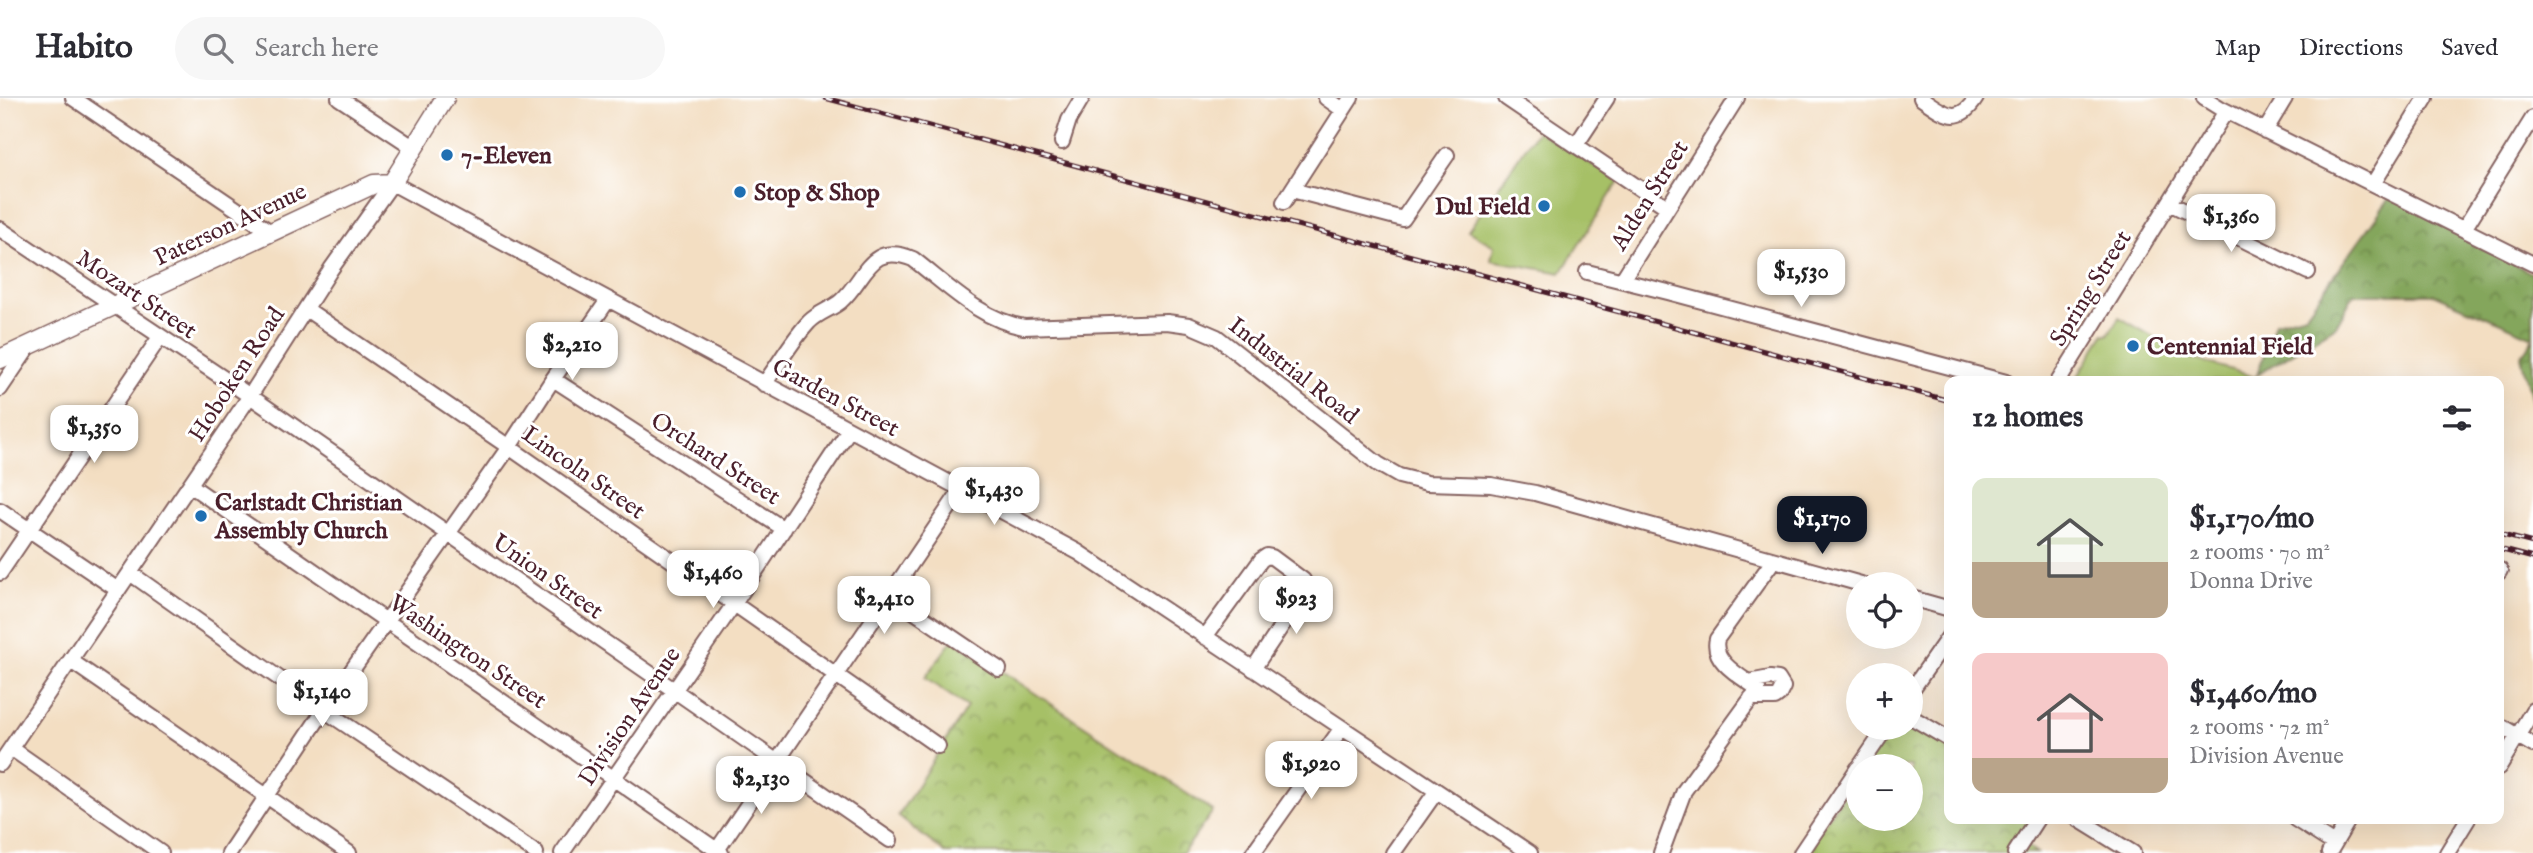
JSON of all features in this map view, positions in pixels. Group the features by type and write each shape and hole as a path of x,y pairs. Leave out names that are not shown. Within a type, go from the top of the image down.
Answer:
{"main road":[{"path":"392,183 445,98"},
{"name":"Paterson Avenue","path":"0,359 374,184 392,183"}],"street":[{"path":"73,98 270,232"},
{"path":"340,98 413,147"},
{"path":"1062,142 1069,120 1082,98"},
{"path":"1326,98 1347,104 1288,196 1403,219 1447,155"},
{"path":"1506,98 1667,207"},
{"path":"1576,145 1607,98"},
{"name":"Alden Street","path":"1622,281 1737,98"},
{"path":"1921,98 1943,113 1957,115 1970,108 1976,98"},
{"path":"2204,98 2533,264"},
{"path":"2265,131 2285,98"},
{"path":"2372,184 2426,98"},
{"name":"Spring Street","path":"2062,376 2226,111"},
{"path":"2464,229 2533,118"},
{"name":"Garden Street","path":"392,183 1078,552 1530,853"},
{"name":"Hoboken Road","path":"0,764 392,183"},
{"path":"2169,203 2308,272"},
{"name":"Mozart Street","path":"0,229 250,397"},
{"name":"Industrial Road","path":"764,384 810,321 840,303 870,263 886,255 904,256 913,259 987,315 1010,325 1024,327 1167,322 1204,330 1217,337 1378,464 1412,480 1491,485 1535,493 1846,580"},
{"path":"1587,272 1983,376"},
{"path":"229,853 324,710 509,447 552,379 608,300"},
{"name":"Lincoln Street","path":"306,309 938,746"},
{"path":"0,573 160,338"},
{"path":"0,389 30,345"},
{"name":"Orchard Street","path":"552,379 783,529"},
{"name":"Union Street","path":"250,397 890,840"},
{"name":"Division Avenue","path":"562,853 734,604 849,430"},
{"name":"Washington Street","path":"190,485 718,852"},
{"path":"718,852 961,490"},
{"path":"0,510 118,590"},
{"path":"1205,637 1261,560 1272,557 1303,580 1306,586 1252,669"},
{"path":"1661,853 1684,791 1758,689 1722,661 1716,652 1716,646 1717,639 1773,561"},
{"path":"131,573 324,710 536,853"},
{"path":"891,596 999,669"},
{"path":"1923,601 1944,606"},
{"path":"1923,674 1944,644"},
{"path":"71,661 349,853"},
{"path":"1749,682 1773,677 1778,679 1783,687 1775,698 1751,698"},
{"path":"2504,759 2533,710"},
{"path":"1923,724 1944,736"},
{"path":"2504,728 2533,745"},
{"path":"1253,853 1341,729"},
{"path":"11,748 161,853"},
{"path":"1801,853 1846,786"},
{"path":"1393,853 1436,792"},
{"path":"2015,853 2035,824"},
{"path":"2091,824 2133,853"},
{"path":"2301,824 2332,848 2346,824"},
{"path":"2447,853 2465,824"}],"green space":[{"name":"Dul Field","path":"1537,131 1619,181 1561,273 1491,260 1494,246 1468,231"},
{"path":"2392,195 2533,274 2533,337 2433,294 2354,294 2336,326 2257,375 2275,322 2306,314"},
{"name":"Centennial Field","path":"2119,317 2190,358 2253,376 2078,376 2104,334 2108,335"},
{"path":"2533,338 2533,404 2521,357"},
{"path":"953,639 1213,811 1183,853 945,853 898,816 967,707 925,678"},
{"path":"1923,721 1944,735 1944,824 2035,824 2022,842 2037,853 1804,853 1846,792 1846,831 1923,831 1923,754 1872,754 1882,740 1923,740"}],"railway":[{"path":"825,98 1944,399"},
{"path":"2504,535 2533,543"},
{"path":"2504,550 2533,558"}],"place":[{"name":"7-Eleven","path":"447,155"},
{"name":"Stop & Shop","path":"740,192"},
{"name":"Dul Field","path":"1544,206"},
{"name":"Centennial Field","path":"2133,346"},
{"name":"Carlstadt Christian Assembly Church","path":"201,516"}]}
